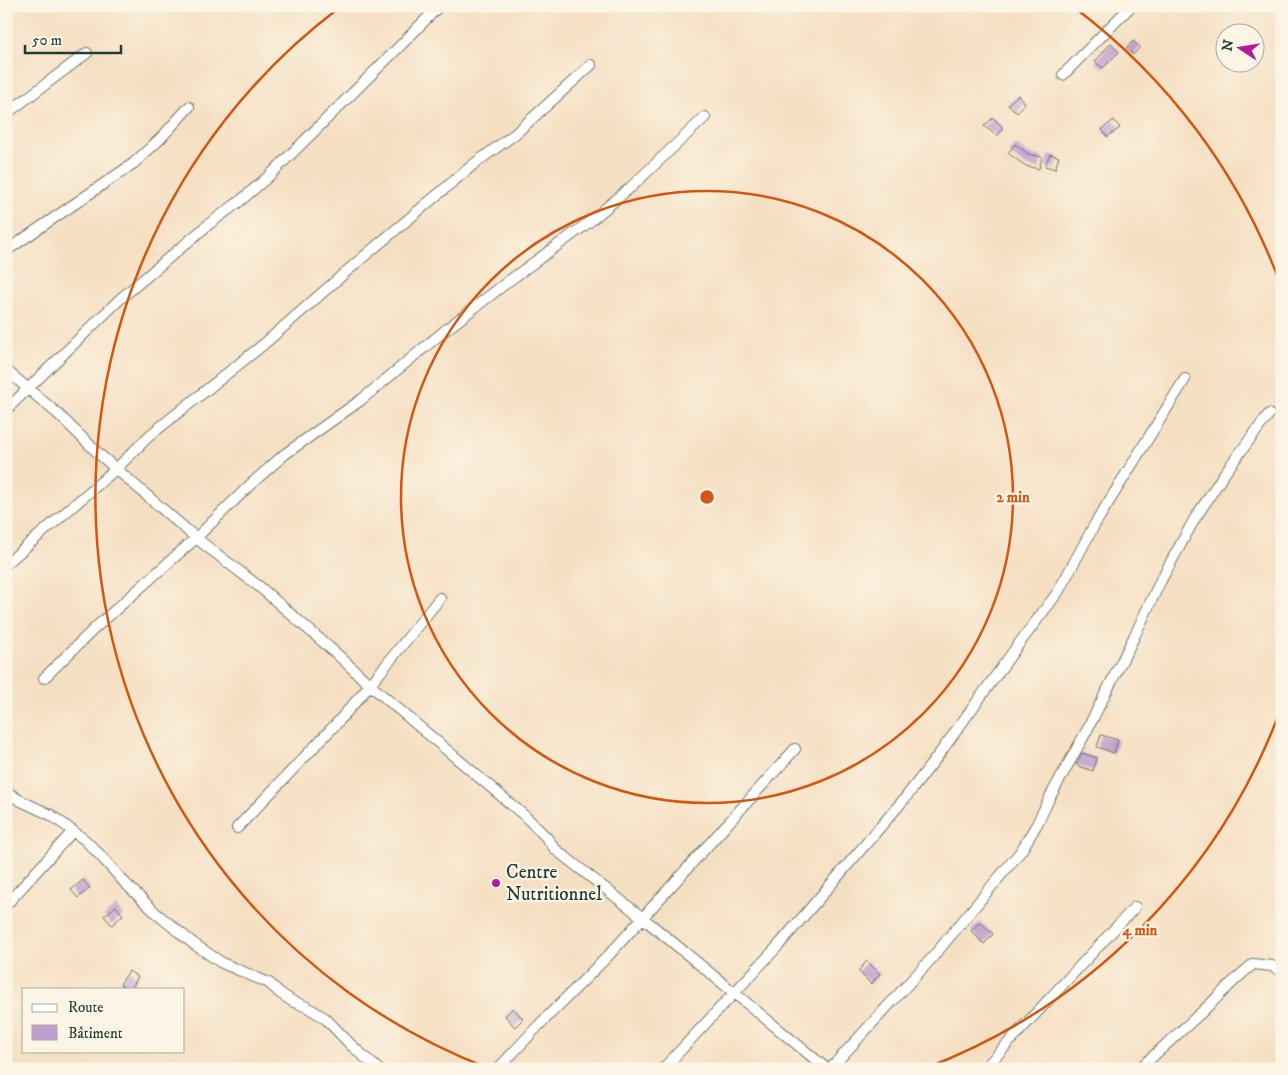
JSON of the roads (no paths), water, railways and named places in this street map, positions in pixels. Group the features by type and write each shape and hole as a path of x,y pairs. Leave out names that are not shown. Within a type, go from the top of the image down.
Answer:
{"street":[{"path":"6,410 120,299 269,176 439,6"},
{"path":"1063,75 1131,6"},
{"path":"6,114 87,54"},
{"path":"6,564 116,468 149,436 264,344 474,164 515,134 591,65"},
{"path":"6,251 134,163 190,108"},
{"path":"44,678 95,628 196,538 251,484 285,454 361,400 443,332 588,224 705,118"},
{"path":"6,370 29,388 99,454 196,538 261,588 370,685 526,817 555,849 828,1069 932,958 1021,851 1086,732 1161,580 1194,520 1224,474 1269,414"},
{"path":"663,1069 778,946 906,798 1058,592 1094,524 1185,379"},
{"path":"237,828 337,723 440,598"},
{"path":"498,1069 609,955 795,749"},
{"path":"6,791 19,800 51,815 85,840 157,914 194,944 222,963 269,983 292,1001 307,1007 325,1018 378,1069"},
{"path":"6,905 73,831"},
{"path":"984,1069 1135,907"},
{"path":"1139,1069 1253,964 1272,966 1282,971"}],"place":[{"name":"Centre Nutritionnel","path":"496,883"}]}
